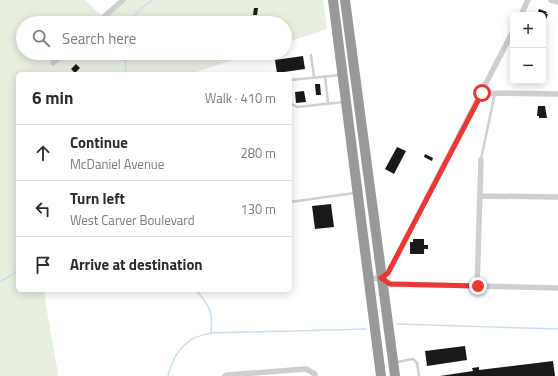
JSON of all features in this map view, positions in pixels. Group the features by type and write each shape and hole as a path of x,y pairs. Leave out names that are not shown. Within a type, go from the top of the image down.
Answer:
{"highway":[{"path":"333,0 381,376"},
{"path":"345,0 395,376"}],"street":[{"path":"105,16 123,0"},
{"path":"522,12 528,0"},
{"path":"551,0 558,2"},
{"path":"369,279 381,278 388,273 510,37"},
{"path":"53,63 56,60"},
{"path":"482,93 558,94"},
{"path":"478,286 481,160"},
{"path":"480,196 558,198"},
{"path":"381,278 390,284 558,288"},
{"path":"225,376 306,369 315,375"}],"lane":[{"path":"311,56 314,77"},
{"path":"292,80 343,74"},
{"path":"325,76 328,104"},
{"path":"481,160 495,93"},
{"path":"292,104 297,107 358,100"},
{"path":"292,202 358,193"},
{"path":"394,362 413,359 417,363 419,376"}],"shaded area":[{"path":"0,0 85,0 102,16 16,16 16,60 233,60 196,72 16,72 16,292 44,292 58,374 57,376 0,376"},
{"path":"120,0 323,0 327,29 292,41 292,16 106,16"}],"building":[{"path":"254,8 258,8 257,15 253,15"},
{"path":"539,9 547,12 546,14 546,12 538,12"},
{"path":"303,56 305,69 277,72 275,60 292,60 292,58"},
{"path":"76,64 80,68 76,72 71,69"},
{"path":"315,84 320,84 321,95 316,95"},
{"path":"304,91 306,102 296,103 295,92"},
{"path":"538,106 545,106 547,118 539,118 539,116 537,116"},
{"path":"397,147 406,151 394,174 385,169"},
{"path":"425,154 433,158 432,161 424,157"},
{"path":"331,204 334,227 315,229 312,206"},
{"path":"413,239 424,239 424,245 428,245 428,249 424,249 424,254 410,254 410,242 413,242"},
{"path":"465,346 467,360 427,366 425,351"},
{"path":"553,361 555,376 440,376 473,371 472,368 479,367 479,370"}],"waterway":[{"path":"135,16 140,9 153,0"},
{"path":"125,60 126,72"},
{"path":"0,282 16,272"},
{"path":"198,292 210,310 211,333"},
{"path":"397,324 558,329"},
{"path":"168,376 173,360 183,346 194,338 211,333 366,329"}],"route":[{"path":"478,286 390,284 381,278 388,273 482,93"}]}
